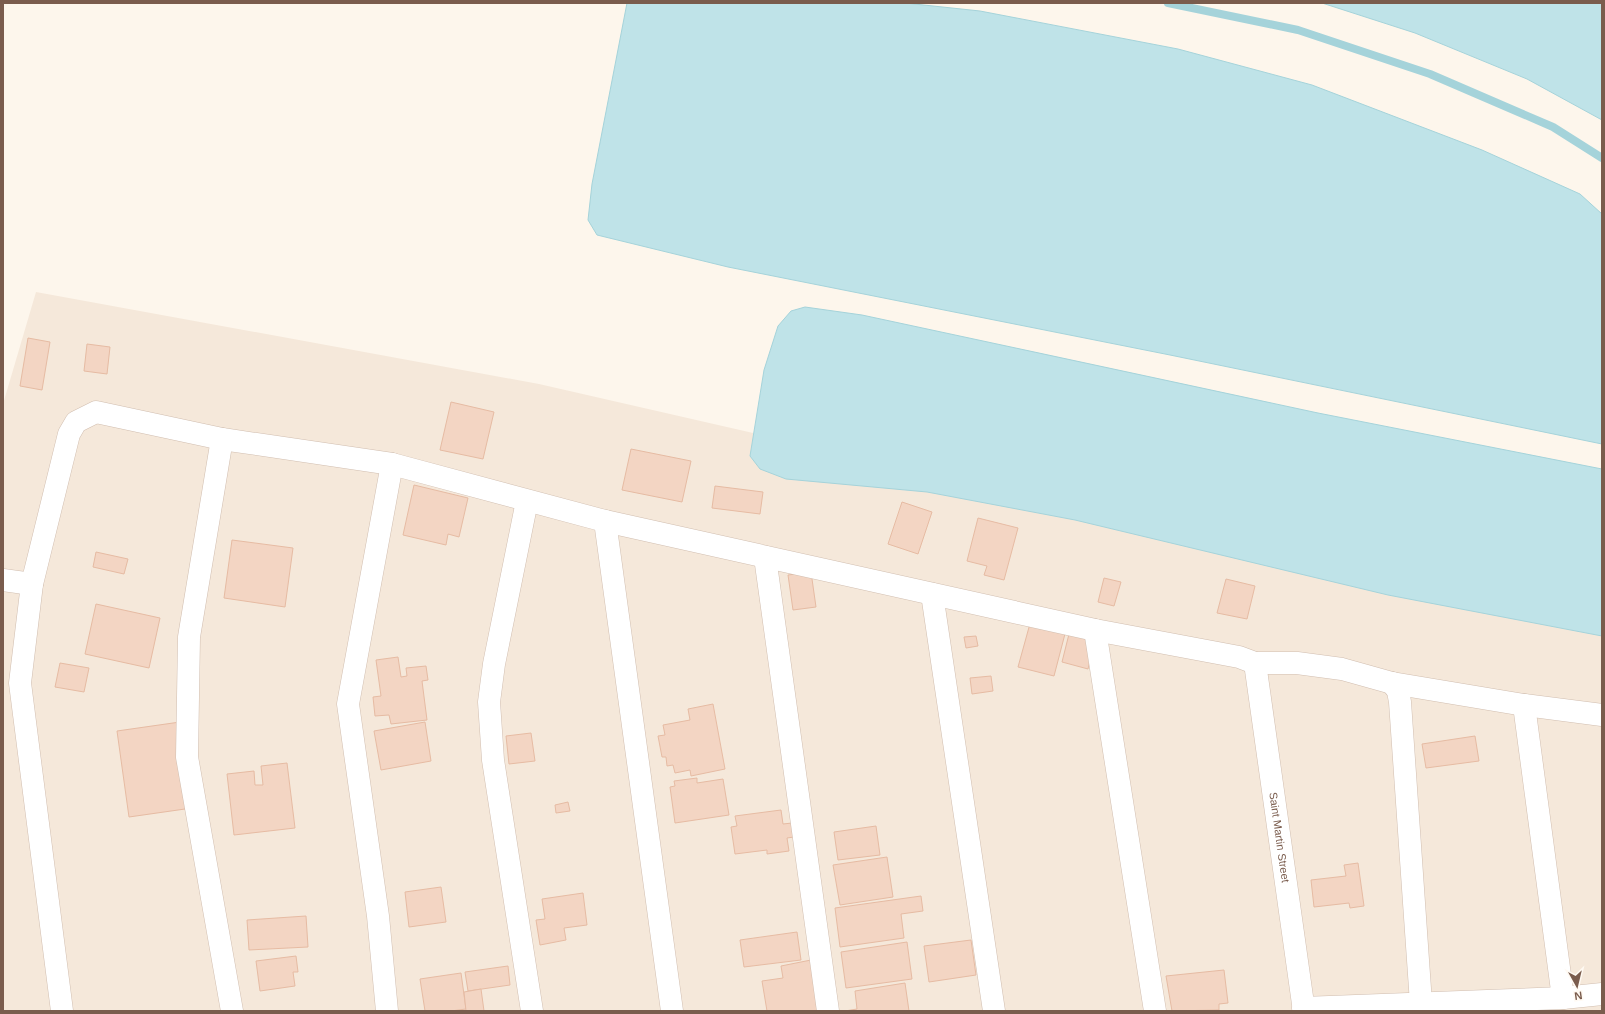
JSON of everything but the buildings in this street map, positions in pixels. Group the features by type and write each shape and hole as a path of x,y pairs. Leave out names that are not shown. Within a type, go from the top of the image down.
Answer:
{"street":[{"path":"62,1011 20,683 32,584 68,434 76,422 96,412 222,439 392,464 605,521 1095,630 1239,657 1255,664 1297,663 1342,669 1392,683 1524,706 1602,715"},
{"path":"222,439 189,637 187,757 232,1011"},
{"path":"387,1011 378,916 348,704 392,464"},
{"path":"527,501 494,664 489,702 493,760 532,1011"},
{"path":"605,521 672,1011"},
{"path":"765,557 828,1011"},
{"path":"3,580 32,584"},
{"path":"932,594 994,1011"},
{"path":"1095,630 1155,1011"},
{"name":"Saint Martin Street","path":"1255,664 1303,1009"},
{"path":"1392,683 1398,691 1400,702 1420,1003"},
{"path":"1524,706 1563,998"},
{"path":"1303,1009 1563,998 1602,994"}],"shaded area":[{"path":"36,292 539,384 1230,542 1602,620 1602,1011 3,1011 3,404"}],"water":[{"path":"627,3 905,3 980,11 1178,49 1312,85 1482,150 1580,194 1602,214 1602,444 1170,355 728,267 597,235 588,220 592,184"},
{"path":"1322,3 1602,3 1602,120 1527,79 1415,33"},
{"path":"805,307 862,315 1318,413 1602,469 1602,636 1388,595 1075,520 927,492 786,479 760,469 750,456 764,370 778,326 791,311"}],"waterway":[{"path":"1168,3 1298,30 1430,74 1553,127 1602,158"}]}
